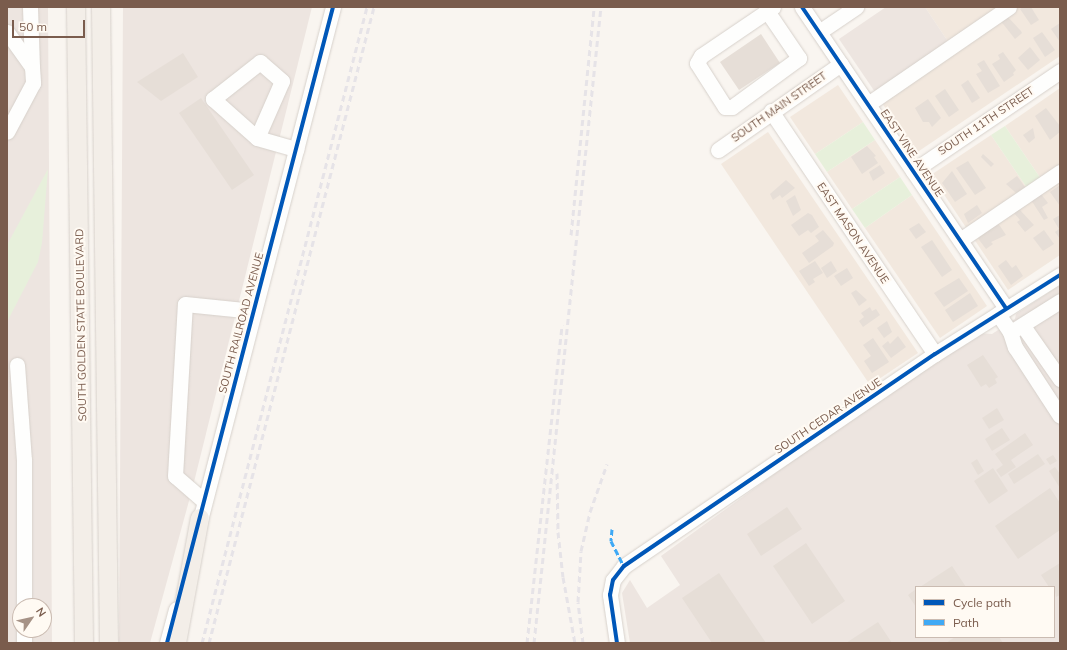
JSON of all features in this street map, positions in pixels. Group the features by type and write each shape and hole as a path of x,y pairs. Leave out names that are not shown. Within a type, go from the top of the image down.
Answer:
{"main road":[{"name":"SOUTH GOLDEN STATE BOULEVARD","path":"76,7 84,643"},
{"path":"102,7 109,643"},
{"path":"177,643 202,510"}],"street":[{"path":"7,132 32,82 30,7"},
{"name":"SOUTH RAILROAD AVENUE","path":"167,643 333,7"},
{"name":"EAST VINE AVENUE","path":"802,7 960,240 1002,311 1016,329"},
{"path":"819,32 856,7"},
{"path":"868,104 1009,7"},
{"path":"770,9 799,58 732,108 725,107 698,63 701,56 770,9"},
{"path":"7,32 32,67"},
{"path":"257,138 282,81 260,62 213,99 257,138 296,149"},
{"name":"SOUTH MAIN STREET","path":"718,150 771,111 841,64"},
{"name":"SOUTH 11TH STREET","path":"913,170 1060,71"},
{"name":"EAST MASON AVENUE","path":"771,111 935,354"},
{"path":"960,240 1060,172"},
{"name":"SOUTH CEDAR AVENUE","path":"617,643 611,612 610,594 613,580 618,572 635,558 935,354 1060,275"},
{"path":"1016,329 1060,301"},
{"path":"202,510 175,476 185,304 254,311"},
{"path":"1016,329 1060,380"},
{"path":"1016,329 1015,347 1060,416"},
{"path":"17,365 24,460 24,598"}],"shaded area":[{"path":"7,7 48,7 52,598 12,598 12,638 52,638 52,643 7,643"},
{"path":"123,7 312,7 192,490 150,643 119,643"},
{"path":"886,7 925,7 949,43 875,92 839,39"},
{"path":"925,7 1001,7 949,43"},
{"path":"1017,7 1060,7 1060,56 916,153 880,100"},
{"path":"838,85 863,122 815,154 790,117"},
{"path":"1060,88 1060,166 1041,179 1005,126"},
{"path":"768,132 918,353 870,385 721,164"},
{"path":"991,135 1027,188 967,229 931,175"},
{"path":"875,140 900,177 852,209 827,172"},
{"path":"1060,177 1060,255 1008,290 972,236"},
{"path":"912,195 987,306 940,338 865,228"},
{"path":"1060,285 1060,643 630,643 622,593 630,580 647,608 680,585 661,556 834,431 979,333 992,334 1015,319 1016,314"}],"green space":[{"path":"863,122 875,140 827,172 815,154"},
{"path":"1005,126 1041,179 1027,188 991,135"},
{"path":"48,169 42,243 38,262 7,322 7,245"},
{"path":"900,177 912,195 865,228 852,209"}],"building":[{"path":"1023,7 1031,7 1039,20 1031,25 1020,9"},
{"path":"1006,15 1022,33 1015,39 1000,20"},
{"path":"1060,23 1060,42 1051,29"},
{"path":"1042,32 1055,50 1045,57 1033,38"},
{"path":"761,34 780,63 739,90 720,62"},
{"path":"1030,47 1040,60 1028,70 1018,58"},
{"path":"1003,52 1016,70 1013,73 1014,75 1004,82 992,64 1000,59 998,55"},
{"path":"183,53 198,77 161,101 137,82"},
{"path":"984,60 1000,86 988,93 976,74 982,71 977,64"},
{"path":"968,80 980,98 972,103 961,85"},
{"path":"945,89 959,110 949,117 935,96"},
{"path":"201,98 254,175 232,190 179,113"},
{"path":"928,99 941,118 932,127 929,122 923,122 915,108"},
{"path":"1046,108 1060,126 1060,132 1050,140 1035,116"},
{"path":"1033,128 1035,138 1029,143 1023,135"},
{"path":"867,146 876,156 874,157 878,163 862,174 851,157"},
{"path":"983,154 994,164 991,167 981,157"},
{"path":"968,161 986,188 975,195 956,168"},
{"path":"880,165 885,173 873,181 869,172"},
{"path":"952,171 967,194 955,202 942,183"},
{"path":"1017,176 1025,187 1016,193 1006,184"},
{"path":"786,180 795,188 782,198 780,195 773,200 770,194"},
{"path":"1060,185 1060,206 1050,192"},
{"path":"1041,194 1048,203 1042,207 1048,218 1044,220 1031,200"},
{"path":"795,195 801,210 793,216 786,201"},
{"path":"977,205 982,213 968,223 964,214"},
{"path":"1019,209 1034,225 1025,232 1017,222 1020,220 1014,213"},
{"path":"808,213 812,215 819,227 811,233 808,230 799,236 791,225"},
{"path":"1060,215 1060,239 1055,232 1059,229 1053,219"},
{"path":"919,223 926,232 916,239 909,229"},
{"path":"998,223 1006,235 991,242 993,244 986,249 977,237"},
{"path":"823,230 834,243 833,246 809,263 802,253 819,241 815,236"},
{"path":"1044,230 1054,244 1043,251 1033,238"},
{"path":"932,240 952,270 942,277 921,247"},
{"path":"1006,260 1012,268 1016,265 1023,276 1011,285 998,266"},
{"path":"815,261 823,273 813,279 815,282 809,286 799,271"},
{"path":"831,261 837,271 827,278 821,268"},
{"path":"847,268 853,278 841,286 834,276"},
{"path":"959,278 968,291 944,307 934,293"},
{"path":"856,290 867,300 859,306 851,293"},
{"path":"970,293 978,306 953,322 945,310"},
{"path":"870,307 872,311 876,309 880,315 863,327 859,321 864,317 861,313"},
{"path":"887,321 892,332 884,338 877,328"},
{"path":"898,336 906,347 891,358 882,346 888,341 890,344"},
{"path":"873,338 889,362 872,373 864,361 871,356 863,345"},
{"path":"983,355 998,377 995,379 997,383 989,388 986,384 981,387 967,365"},
{"path":"997,408 1004,420 989,429 982,418"},
{"path":"1002,428 1010,440 992,451 985,439"},
{"path":"1025,433 1033,445 1011,460 1016,467 1001,477 996,470 1003,465 995,454"},
{"path":"1038,454 1045,464 1014,484 1008,474"},
{"path":"1053,455 1057,461 1050,465 1046,459"},
{"path":"977,459 984,471 978,475 971,463"},
{"path":"1055,467 1060,474 1060,488 1049,471"},
{"path":"993,468 1008,491 989,504 974,481"},
{"path":"1050,488 1060,503 1060,530 1018,559 995,526"},
{"path":"787,507 802,529 761,556 747,534"},
{"path":"806,543 845,601 812,624 773,566"},
{"path":"1060,563 1060,595 1056,597 1055,586 1048,586 1041,575"},
{"path":"952,566 965,586 922,586"},
{"path":"719,573 766,643 712,643 682,598"},
{"path":"915,590 915,606 908,595"},
{"path":"878,622 892,643 846,643"},
{"path":"954,638 1000,638 1003,643 946,643"}],"railway":[{"path":"202,643 367,7"},
{"path":"209,643 374,7"},
{"path":"571,235 594,7"},
{"path":"534,643 601,7"},
{"path":"527,643 562,325"},
{"path":"583,643 578,602 581,551 590,512 607,464"},
{"path":"557,473 558,532 563,577 575,643"}],"marked path":[{"path":"612,529 611,541 624,566"}],"cycle path":[{"path":"167,643 333,7"},
{"path":"802,7 1006,308"},
{"path":"617,643 610,595 613,580 624,566 935,354 1060,275"}]}
